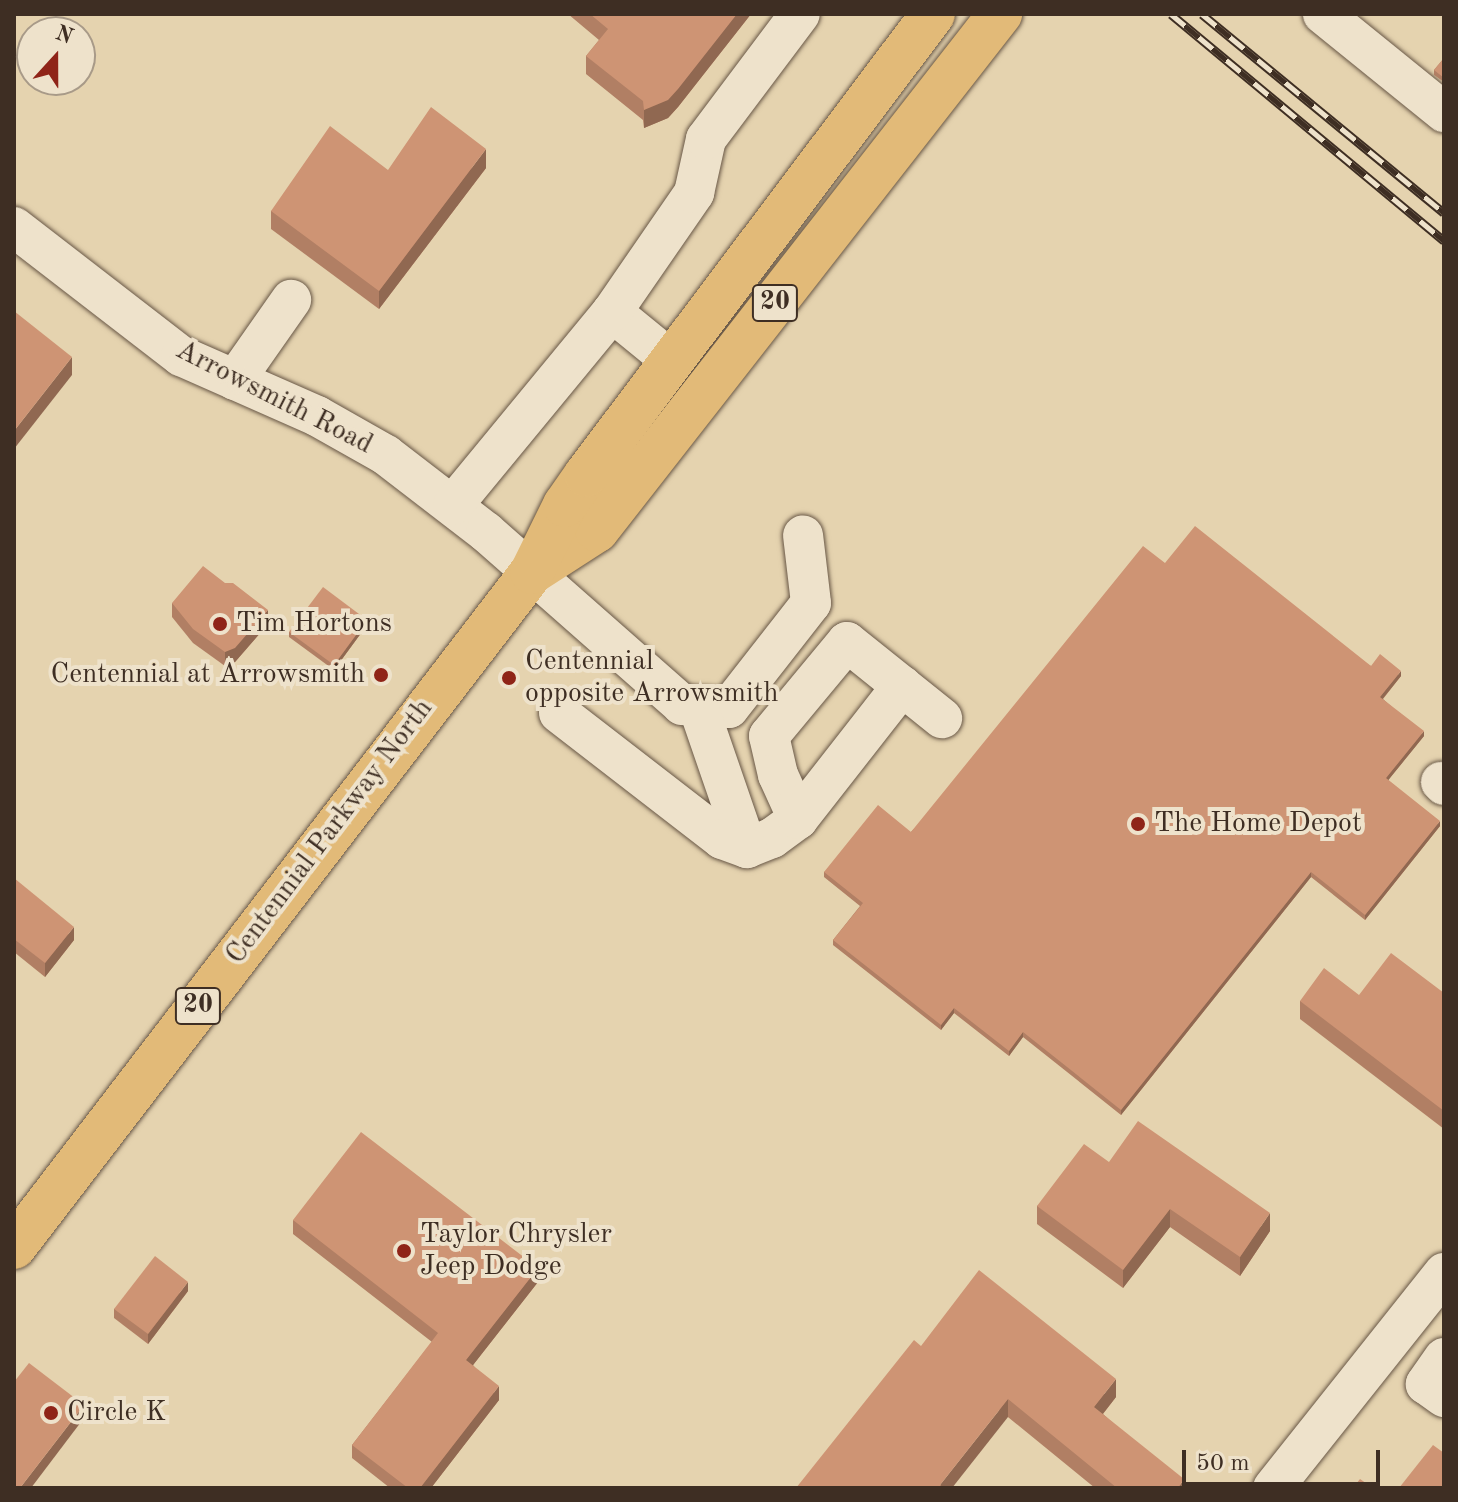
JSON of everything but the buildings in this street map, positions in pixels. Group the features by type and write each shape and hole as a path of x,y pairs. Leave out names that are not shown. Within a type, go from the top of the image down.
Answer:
{"main road":[{"name":"Centennial Parkway North","path":"14,1247 532,572 565,505 933,14"},
{"name":"Centennial Parkway North","path":"532,572 597,530 1000,14"}],"street":[{"path":"453,505 612,312 694,193 706,139 800,14"},
{"path":"1323,14 1444,112"},
{"name":"Arrowsmith Road","path":"14,227 181,356 317,416 386,455 453,505 682,705 698,706"},
{"path":"235,380 291,300"},
{"path":"612,312 672,361"},
{"path":"747,848 698,706 729,708 811,603 803,535"},
{"path":"798,819 778,775 769,736 847,642 942,718"},
{"path":"559,713 722,839 747,848 798,819 902,686"},
{"path":"1273,1488 1444,1273"},
{"path":"1407,1320 1444,1351"},
{"path":"1444,1358 1426,1384 1444,1397"}],"railway":[{"path":"1171,14 1444,241"},
{"path":"1202,14 1444,213"}],"place":[{"name":"Tim Hortons","path":"220,624"},
{"name":"Centennial at Arrowsmith","path":"381,675"},
{"name":"Centennial opposite Arrowsmith","path":"509,678"},
{"name":"The Home Depot","path":"1138,824"},
{"name":"Taylor Chrysler Jeep Dodge","path":"404,1251"},
{"name":"Circle K","path":"51,1413"}]}
